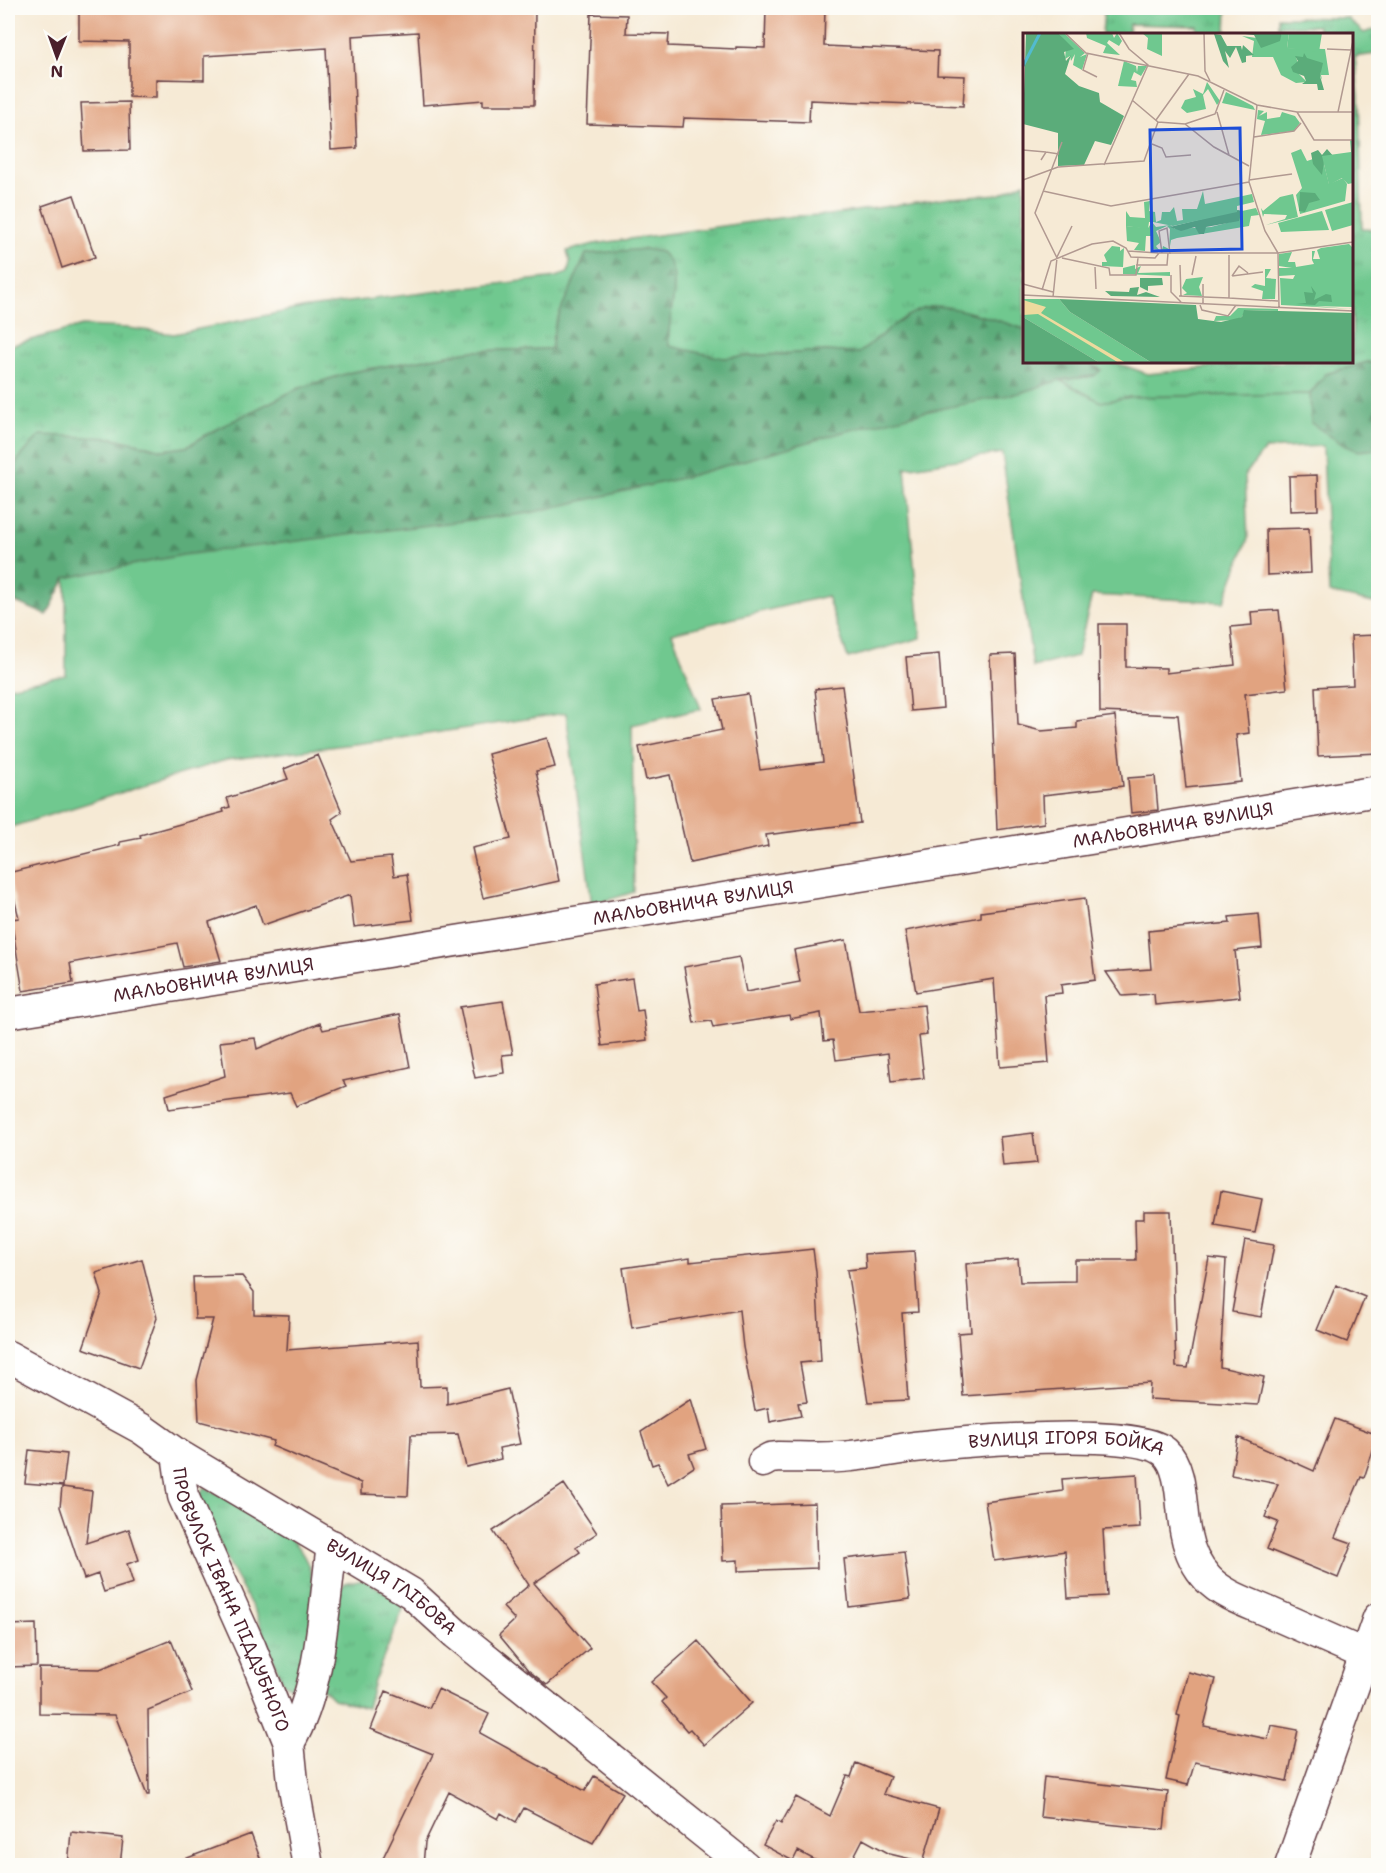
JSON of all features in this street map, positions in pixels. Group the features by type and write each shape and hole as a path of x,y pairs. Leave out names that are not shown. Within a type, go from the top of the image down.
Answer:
{"street":[{"name":"МАЛЬОВНИЧА ВУЛИЦЯ","path":"8,1013 1378,791"},
{"name":"ВУЛИЦЯ ГЛІБОВА","path":"8,1356 142,1429 177,1454 411,1593 456,1634 745,1866"},
{"name":"ВУЛИЦЯ ІГОРЯ БОЙКА","path":"763,1462 779,1457 851,1456 914,1447 1014,1439 1119,1440 1153,1446 1165,1452 1172,1461 1177,1474 1189,1547 1193,1558 1207,1578 1227,1594 1366,1655"},
{"name":"ПРОВУЛОК ІВАНА ПІДДУБНОГО","path":"177,1454 183,1496 251,1648 289,1743 293,1782 308,1866"},
{"name":"ПРОВУЛОК ІВАНА ПІДДУБНОГО","path":"289,1743 300,1726 310,1694 332,1545"},
{"path":"1290,1866 1378,1618"}],"green space":[{"path":"1104,8 1227,8 1226,33 1197,33 1197,26 1129,24 1128,33 1102,33"},
{"path":"1278,17 1347,18 1364,33 1375,29 1375,54 1355,57 1359,96 1362,229 1378,230 1378,365 1368,362 1326,374 1310,394 1131,397 1101,402 1060,380 1094,376 1100,369 1088,363 1117,363 1148,374 1249,363 1353,363 1353,33 1318,33 1318,26 1278,26"},
{"path":"1023,183 1023,329 973,313 871,344 859,354 825,351 723,358 551,349 471,351 352,372 297,389 186,447 163,450 113,438 17,461 8,484 8,346 82,326 128,328 174,334 307,307 556,277 568,273 570,262 567,251 594,244 794,216 829,215 950,197 1001,194"},
{"path":"645,249 661,252 669,262 674,282 669,346 723,358 825,351 859,353 909,315 937,306 976,314 1023,329 1023,363 1088,363 1101,370 1094,376 1060,380 1020,393 847,431 686,477 530,513 183,555 66,578 47,615 8,599 8,484 17,461 40,435 113,438 163,450 186,447 297,389 352,372 471,351 551,349 555,324 586,254"},
{"path":"1368,362 1378,366 1378,449 1359,451 1345,446 1311,423 1310,394 1326,374"},
{"path":"1060,380 1101,402 1131,397 1310,394 1311,423 1345,446 1359,451 1378,449 1378,604 1329,593 1323,446 1265,449 1245,475 1248,539 1224,602 1092,595 1077,656 1033,667 1002,453 905,468 921,638 848,658 827,596 672,633 701,709 632,725 634,892 592,905 566,713 401,738 226,760 8,828 8,687 66,675 66,578 183,555 530,513 686,477 847,431 929,411 1020,393"},
{"path":"205,1487 272,1524 300,1550 309,1566 314,1596 312,1617 301,1672 296,1682 290,1687 283,1683 255,1612 229,1565 198,1496"},
{"path":"363,1579 405,1604 374,1681 367,1708 333,1699 321,1687 336,1596 345,1583"}],"building":[{"path":"79,8 535,8 534,105 483,105 483,100 423,105 418,32 352,36 357,148 331,150 326,48 204,56 204,80 156,79 156,98 129,97 129,42 79,41"},
{"path":"766,8 825,8 824,46 938,51 937,75 965,76 963,106 810,100 809,122 684,118 683,127 587,124 591,14 627,15 626,33 669,34 668,46 736,49 736,47 765,48"},
{"path":"129,102 130,150 84,151 81,103"},
{"path":"74,195 95,257 62,268 42,206"},
{"path":"1317,475 1318,510 1290,511 1289,476"},
{"path":"1309,528 1311,573 1267,575 1266,529"},
{"path":"1279,610 1287,689 1245,694 1249,733 1236,735 1241,782 1186,788 1178,715 1100,712 1099,624 1126,624 1126,667 1166,668 1166,673 1235,665 1231,627 1252,625 1251,612"},
{"path":"1378,635 1378,753 1318,756 1315,687 1353,685 1351,636"},
{"path":"939,654 943,708 911,711 906,657"},
{"path":"1015,654 1018,725 1041,731 1077,728 1077,721 1115,716 1123,786 1043,795 1044,823 997,830 990,655"},
{"path":"842,686 860,823 766,835 768,846 690,863 670,775 646,780 639,747 722,730 715,699 748,694 760,770 823,762 815,689"},
{"path":"547,738 555,767 536,771 559,881 483,898 472,848 511,839 488,754"},
{"path":"318,755 342,812 332,819 351,861 391,857 394,876 407,874 413,920 354,927 350,895 263,925 256,905 209,922 221,961 183,967 177,943 70,963 73,983 23,991 11,919 19,918 8,873 120,845 120,842 141,838 140,835 224,812 223,809 230,807 227,798 288,779 284,769"},
{"path":"1155,776 1158,810 1131,813 1128,778"},
{"path":"1085,898 1095,980 1061,985 1062,993 1044,995 1049,1063 1000,1067 994,979 916,992 905,931 981,917 981,912"},
{"path":"1259,914 1262,948 1235,951 1240,997 1155,1005 1154,994 1122,996 1106,972 1151,969 1148,931 1230,923 1229,917"},
{"path":"846,940 859,1011 924,1005 927,1035 919,1036 924,1078 891,1082 888,1053 836,1060 833,1040 824,1041 821,1013 790,1019 789,1015 713,1027 711,1021 694,1023 684,967 739,957 746,992 800,982 794,950"},
{"path":"632,978 637,1011 643,1010 647,1040 602,1046 594,984"},
{"path":"503,1001 513,1054 502,1055 504,1073 475,1078 460,1007"},
{"path":"400,1014 410,1067 343,1081 346,1086 296,1106 290,1093 169,1109 166,1095 225,1076 220,1042 255,1038 257,1049 320,1023 323,1030"},
{"path":"1033,1133 1037,1163 1003,1166 1000,1137"},
{"path":"1221,1191 1262,1199 1255,1233 1215,1226"},
{"path":"1144,1211 1171,1211 1176,1367 1188,1368 1209,1258 1226,1260 1220,1367 1264,1377 1258,1405 1149,1399 1150,1383 963,1396 958,1333 971,1332 966,1264 1018,1259 1020,1282 1075,1281 1075,1260 1136,1260 1135,1219 1144,1219"},
{"path":"1245,1240 1274,1245 1261,1317 1232,1312"},
{"path":"813,1249 821,1361 800,1363 807,1402 798,1403 801,1416 770,1422 768,1408 755,1411 743,1347 739,1310 632,1328 623,1268 690,1258 690,1262"},
{"path":"914,1251 918,1312 902,1313 908,1400 868,1402 847,1270 866,1268 865,1254"},
{"path":"142,1259 157,1318 139,1368 83,1348 102,1294 96,1273"},
{"path":"242,1276 254,1292 254,1314 289,1315 287,1350 418,1340 420,1387 447,1386 447,1404 508,1389 520,1444 499,1448 501,1459 466,1467 458,1434 411,1435 408,1496 361,1494 361,1483 272,1446 274,1441 199,1421 197,1380 213,1319 195,1319 193,1277"},
{"path":"1336,1285 1365,1297 1347,1342 1317,1330"},
{"path":"691,1399 706,1449 689,1454 694,1467 668,1484 658,1463 652,1465 641,1432"},
{"path":"1335,1419 1378,1435 1364,1478 1361,1477 1335,1537 1352,1543 1338,1578 1267,1549 1278,1522 1265,1517 1278,1484 1231,1475 1238,1437 1314,1471"},
{"path":"29,1450 67,1454 63,1486 25,1483"},
{"path":"1137,1474 1140,1528 1103,1530 1107,1596 1068,1598 1065,1551 994,1561 985,1502 1063,1491 1062,1479"},
{"path":"564,1484 597,1533 576,1547 580,1552 534,1583 590,1648 547,1685 528,1670 499,1635 515,1620 503,1607 529,1585 493,1531"},
{"path":"62,1487 92,1491 86,1543 129,1529 139,1560 127,1564 133,1583 104,1592 98,1574 84,1579 60,1507"},
{"path":"815,1503 817,1568 738,1571 738,1560 723,1561 721,1506"},
{"path":"904,1552 910,1599 849,1607 844,1559"},
{"path":"36,1624 37,1666 8,1667 8,1625"},
{"path":"171,1640 192,1692 148,1710 149,1795 147,1795 115,1715 39,1714 39,1668 100,1669"},
{"path":"698,1641 752,1703 704,1745 690,1729 687,1731 662,1702 666,1698 651,1682"},
{"path":"1188,1672 1216,1679 1204,1726 1268,1739 1271,1725 1298,1730 1287,1781 1195,1762 1188,1785 1166,1780 1180,1716 1177,1715"},
{"path":"438,1689 489,1714 480,1733 585,1791 594,1776 623,1793 593,1843 524,1808 516,1822 501,1813 498,1819 449,1792 425,1842 423,1866 379,1866 433,1754 371,1729 386,1691 429,1708"},
{"path":"856,1763 890,1777 883,1794 939,1809 923,1862 890,1854 863,1839 849,1866 826,1866 798,1851 793,1861 763,1845 776,1821 781,1824 796,1797 830,1816 847,1776 851,1777"},
{"path":"1044,1777 1168,1792 1164,1830 1040,1817"},
{"path":"71,1832 123,1838 120,1866 68,1866"},
{"path":"251,1834 263,1866 174,1866 174,1863"}]}
